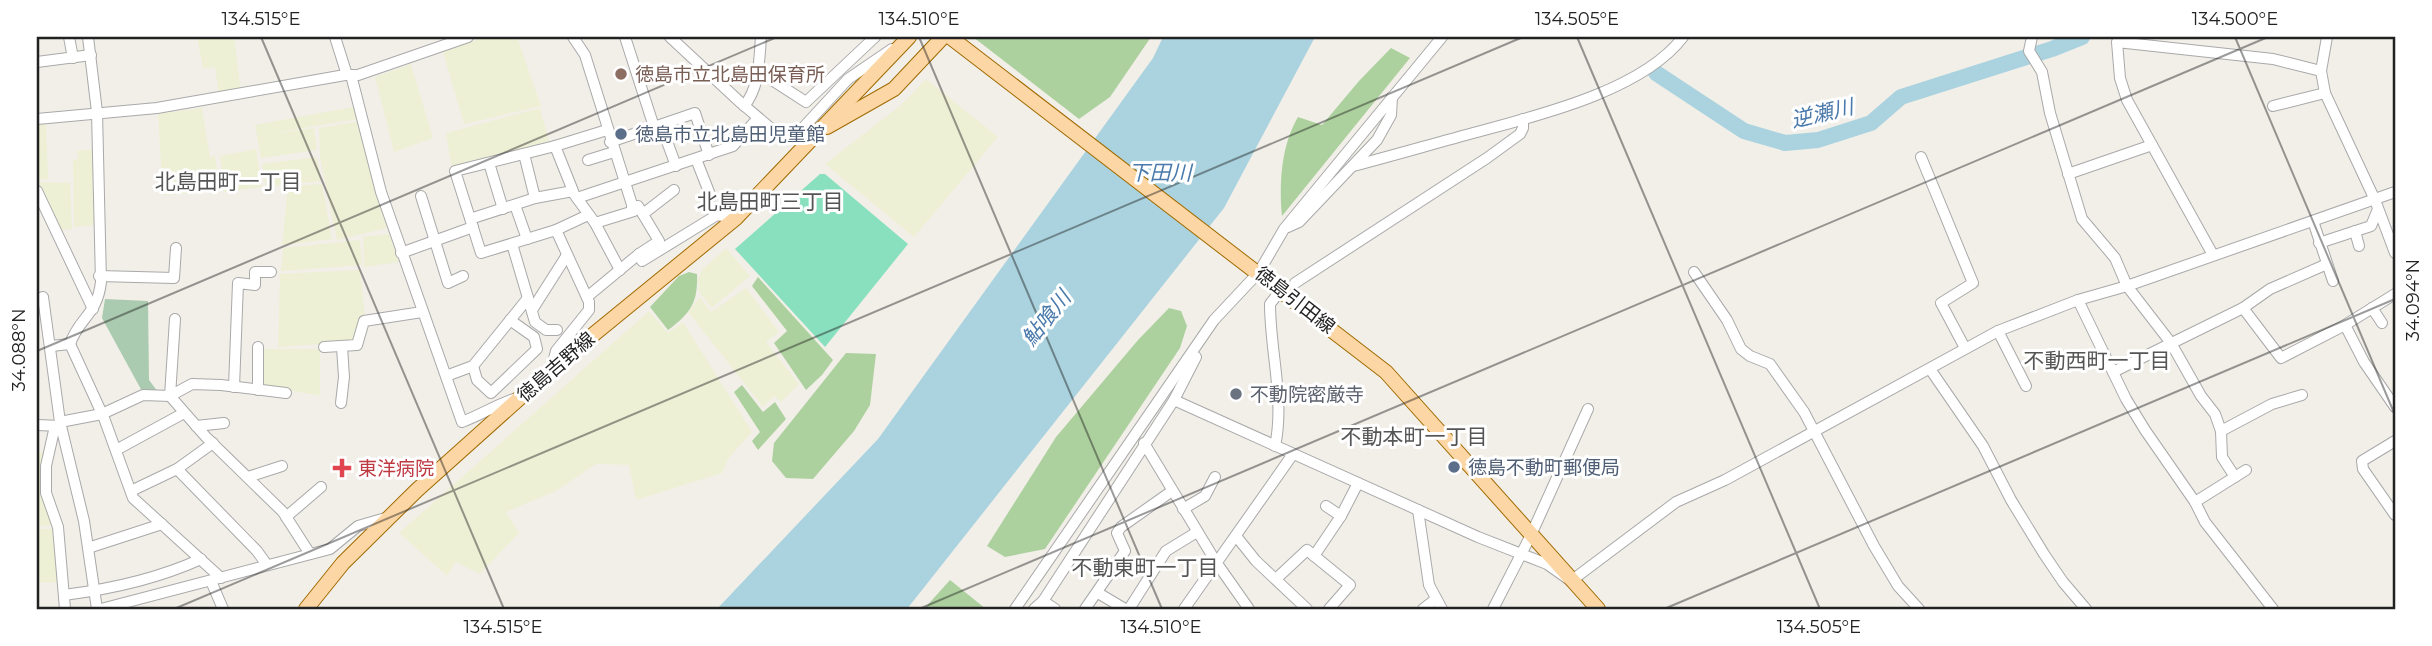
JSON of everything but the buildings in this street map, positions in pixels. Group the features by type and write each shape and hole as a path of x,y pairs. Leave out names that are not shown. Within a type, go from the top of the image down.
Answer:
{"main road":[{"name":"徳島吉野線","path":"816,134 894,89 943,37"},
{"name":"徳島引田線","path":"950,37 1386,372 1598,609"},
{"name":"徳島吉野線","path":"306,609 343,563 521,397 736,218 907,38"}],"street":[{"path":"69,37 73,58"},
{"path":"88,37 97,112 99,297 73,334 70,344 102,414 134,498 201,559 216,579 223,609"},
{"path":"37,119 202,102 358,75 468,37"},
{"path":"573,37 585,55 634,211 591,219 481,253 456,172 607,130"},
{"path":"625,37 657,126 676,166"},
{"path":"670,37 744,106 780,136 788,139 800,131 848,79 907,38"},
{"path":"744,106 751,97 758,71 761,37"},
{"path":"758,71 806,102 875,37"},
{"path":"1016,609 1214,320 1259,272 1284,229 1442,37"},
{"path":"1353,166 1523,119 1609,89 1657,63 1682,37"},
{"path":"2032,37 2029,51 2042,72 2067,174 2082,219 2115,258 2127,286 2171,343 2201,396 2215,414 2221,431 2222,457 2235,477"},
{"path":"2327,37 2321,71 2325,93 2377,205 2395,253"},
{"path":"340,40 381,192 463,422 499,402 521,397"},
{"path":"2213,254 2127,100 2120,78 2117,42 2273,59 2321,71"},
{"path":"37,61 91,55"},
{"path":"2273,106 2325,93"},
{"path":"1284,229 1300,222 1377,140 1391,115 1392,97"},
{"path":"589,160 657,126 695,113 709,155"},
{"path":"401,253 535,198 575,195 624,183 733,146 758,118"},
{"path":"1295,283 1488,158 1520,134 1523,119"},
{"path":"2067,174 2152,145"},
{"path":"555,146 575,195 620,270"},
{"path":"524,154 535,198"},
{"path":"1921,157 1973,283 1941,303 1965,348"},
{"path":"696,159 711,197"},
{"path":"489,163 503,209"},
{"path":"643,214 674,190"},
{"path":"37,191 93,309"},
{"path":"1174,400 1418,510 1547,564 1571,581 1676,502 1720,483 1998,331 2078,300 2127,286 2313,220 2377,205 2395,192"},
{"path":"421,197 448,287 463,276"},
{"path":"514,205 527,239"},
{"path":"2319,243 2371,226 2377,205"},
{"path":"587,297 659,241 638,206 632,207"},
{"path":"639,254 642,261 717,215 736,218"},
{"path":"2313,220 2333,281"},
{"path":"551,370 556,351 589,310 587,297 556,230"},
{"path":"2355,231 2359,246"},
{"path":"512,244 535,322 546,330 557,330"},
{"path":"99,276 174,278 176,248"},
{"path":"532,310 567,255"},
{"path":"2113,372 2243,308 2270,289 2327,264"},
{"path":"234,387 238,283 255,285 255,272 271,272"},
{"path":"1694,272 1727,320 1741,349 1770,364 1815,430 1874,545 1898,586 1919,609"},
{"path":"2243,308 2281,358 2345,325 2395,294"},
{"path":"1275,446 1279,429 1278,397 1270,304 1277,295"},
{"path":"37,299 43,297 59,425 88,548 99,609 330,549 358,526 390,517"},
{"path":"446,376 473,366 528,298"},
{"path":"2078,300 2145,430 2195,502 2205,522 2273,609"},
{"path":"2372,308 2382,323"},
{"path":"324,347 357,345 363,321 422,312"},
{"path":"175,318 170,396 286,517 310,554"},
{"path":"473,366 477,380 491,393 537,349 534,337 510,320"},
{"path":"1055,609 1038,605 1174,400 1214,320"},
{"path":"2345,325 2364,362 2395,407"},
{"path":"1998,331 2026,386"},
{"path":"51,346 70,344"},
{"path":"258,346 258,390"},
{"path":"341,403 344,377 342,347"},
{"path":"1930,369 1983,446 2011,500 2044,554 2086,609"},
{"path":"37,425 59,425 102,414 143,395 170,396 192,384 286,393"},
{"path":"2221,431 2272,404 2302,395"},
{"path":"1493,609 1531,535 1588,408"},
{"path":"116,450 184,413"},
{"path":"196,426 224,423"},
{"path":"59,425 46,466 46,493 58,527 65,609"},
{"path":"2395,441 2362,461 2363,469 2395,515"},
{"path":"131,491 177,469 213,443"},
{"path":"1144,443 1197,532 1249,609"},
{"path":"1184,609 1293,454"},
{"path":"248,477 282,466"},
{"path":"177,469 257,551 267,565"},
{"path":"2195,502 2246,470"},
{"path":"1183,509 1205,496 1215,477"},
{"path":"1314,556 1341,516 1358,483"},
{"path":"286,517 321,487"},
{"path":"1085,609 1125,551 1117,533 1121,527 1172,491"},
{"path":"1326,506 1341,516"},
{"path":"1418,510 1429,586 1439,604 1423,609"},
{"path":"88,548 162,524"},
{"path":"1098,593 1127,609 1166,551 1197,532"},
{"path":"1236,536 1256,561 1307,609"},
{"path":"1277,578 1307,550 1350,585 1335,607"},
{"path":"64,595 94,591 169,573 201,559"},
{"path":"151,597 157,609"},
{"path":"1192,598 1200,609"}],"green space":[{"path":"197,37 234,37 241,92 219,97 215,67 203,69"},
{"path":"485,37 517,37 541,106 464,124 443,52"},
{"path":"973,37 1151,37 1110,97 1079,119"},
{"path":"1391,48 1410,58 1282,216 1282,165 1292,128 1298,117 1322,125"},
{"path":"411,64 433,138 394,152 375,77"},
{"path":"926,79 998,137 914,237 825,164 901,105"},
{"path":"353,107 357,119 268,134 314,128 317,150 261,158 255,125"},
{"path":"202,108 210,157 215,156 220,191 163,195 158,114"},
{"path":"540,108 549,142 452,169 446,133"},
{"path":"360,121 377,198 387,228 337,240 320,158 319,128"},
{"path":"46,122 48,179 37,180 37,123"},
{"path":"93,149 95,225 74,227 73,160 78,159 77,151"},
{"path":"256,149 262,187 224,192 220,156"},
{"path":"317,157 321,181 266,187 262,164"},
{"path":"820,174 825,174 908,244 825,347 735,249"},
{"path":"38,182 70,183 72,229 60,230"},
{"path":"322,184 332,239 282,245 288,186"},
{"path":"389,234 399,262 364,267 363,237"},
{"path":"360,240 362,265 281,271 283,248"},
{"path":"726,248 750,276 712,308 699,292 698,279 702,270"},
{"path":"360,270 365,316 355,342 278,347 280,274"},
{"path":"689,272 697,274 692,306 668,330 650,307 679,276"},
{"path":"758,277 833,360 806,390 774,343 787,331 752,286"},
{"path":"746,288 779,332 766,342 799,384 781,402 774,396 763,407 688,312 700,297 711,312"},
{"path":"105,299 148,301 149,380 158,392 143,393 102,318"},
{"path":"1169,308 1181,311 1187,326 1180,348 1045,549 1005,557 987,546 1056,437 1138,340"},
{"path":"649,311 668,333 683,322 752,432 728,459 722,473 636,500 629,465 596,464 556,491 506,512 519,533 480,574 456,562 447,576 399,533"},
{"path":"262,349 320,349 320,396 263,385"},
{"path":"846,353 876,354 870,405 854,431 813,479 786,478 772,461 774,443"},
{"path":"742,385 763,412 775,402 786,419 758,450 752,441 760,432 734,392"},
{"path":"37,451 44,453 54,525 37,526"},
{"path":"37,529 55,529 59,583 37,582"},
{"path":"950,580 986,609 924,609"}],"water":[{"name":"下田川","path":"1163,37 1315,37 1224,208 907,609 717,609 878,439 1153,58"}],"waterway":[{"name":"逆瀬川","path":"1656,73 1744,131 1785,143 1818,140 1871,123 1901,97 2082,37"}],"place":[{"name":"徳島市立北島田保育所","path":"621,74"},
{"name":"徳島市立北島田児童館","path":"621,134"},
{"name":"不動院密厳寺","path":"1236,394"},
{"name":"徳島不動町郵便局","path":"1454,467"},
{"name":"東洋病院","path":"342,468"}],"district":[{"name":"北島田町一丁目","path":"228,181"},
{"name":"北島田町三丁目","path":"770,201"},
{"name":"不動西町一丁目","path":"2097,360"},
{"name":"不動本町一丁目","path":"1414,436"},
{"name":"不動東町一丁目","path":"1145,567"}],"water label":[{"name":"鮎喰川","path":"1046,318"}]}
